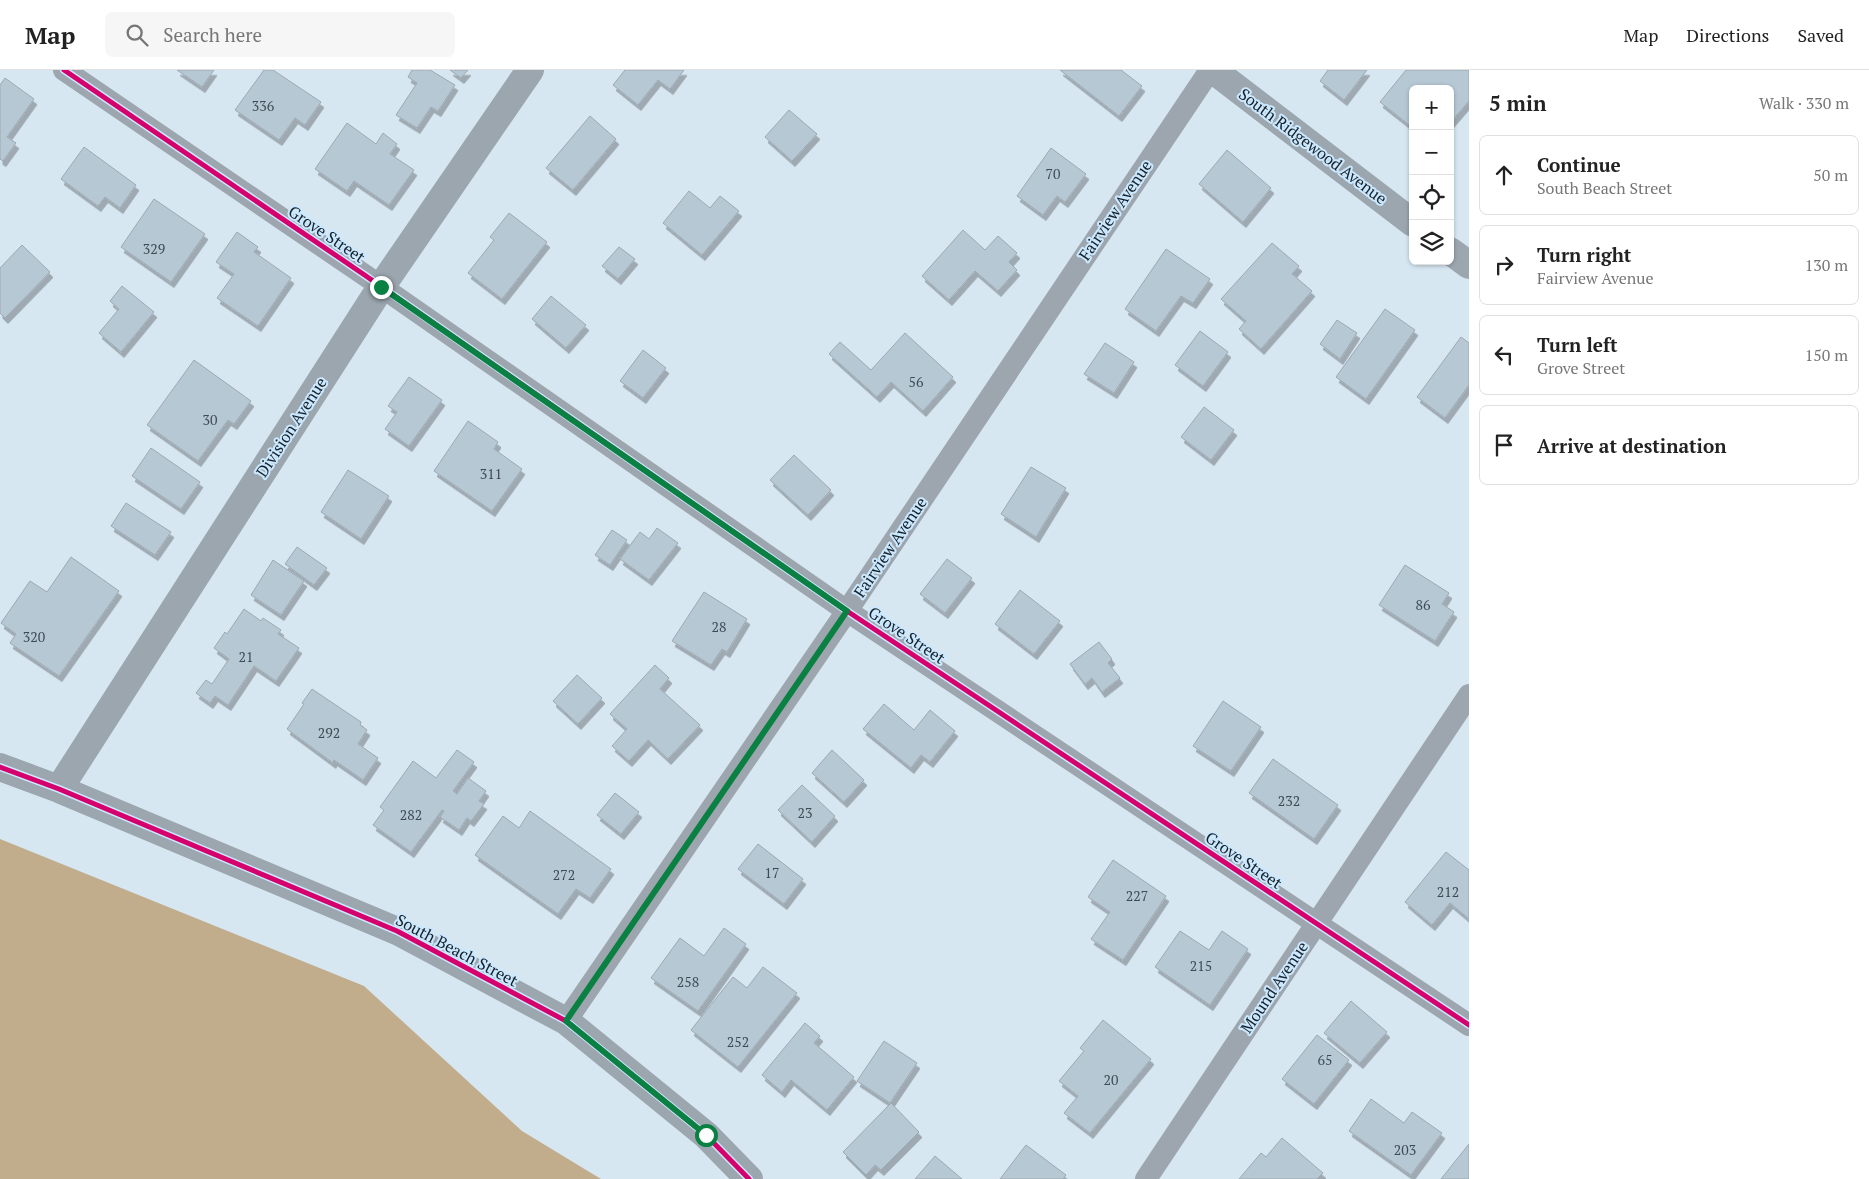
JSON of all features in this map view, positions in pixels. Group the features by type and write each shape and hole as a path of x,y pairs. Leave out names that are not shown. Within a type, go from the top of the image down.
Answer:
{"street":[{"name":"Grove Street","path":"64,70 381,287 847,611 1469,1025"},
{"name":"Division Avenue","path":"59,789 381,287 530,70"},
{"name":"South Ridgewood Avenue","path":"1211,70 1410,220"},
{"name":"Fairview Avenue","path":"566,1021 847,611 1211,70"},
{"path":"1454,254 1469,266"},
{"name":"Mound Avenue","path":"1146,1179 1469,695"},
{"name":"South Beach Street","path":"0,767 59,789 397,931 566,1021 706,1135 749,1179"}],"shaded area":[{"path":"0,839 364,986 522,1131 601,1179 0,1179"}],"building":[{"path":"177,70 214,70 202,87"},
{"path":"264,70 273,70 321,102 305,125 295,118 279,140 235,110"},
{"path":"412,70 430,70 455,85 438,111 431,107 417,128 396,115 417,83 408,77"},
{"path":"450,70 468,70 461,78"},
{"path":"625,70 684,70 670,89 658,80 638,105 613,85"},
{"path":"1060,70 1121,70 1142,86 1119,116"},
{"path":"1328,70 1367,70 1344,100 1320,81"},
{"path":"1406,70 1469,70 1469,101 1454,118 1454,85 1409,85 1409,125 1380,102"},
{"path":"5,78 34,99 7,137 16,143 3,161 0,159 0,85"},
{"path":"789,110 817,134 792,161 765,137"},
{"path":"590,116 616,139 573,190 546,168"},
{"path":"347,123 376,144 383,133 397,144 390,154 414,170 389,205 354,181 347,191 315,169"},
{"path":"84,147 136,185 120,208 105,197 98,206 61,179"},
{"path":"1051,148 1086,174 1065,202 1057,196 1043,215 1017,196"},
{"path":"1227,150 1271,188 1243,222 1199,184"},
{"path":"689,191 710,208 720,196 739,211 702,255 663,223"},
{"path":"154,199 205,234 171,282 121,247"},
{"path":"509,213 547,242 502,299 468,273 494,240 490,237"},
{"path":"963,230 985,250 998,236 1017,253 1009,262 1017,270 998,291 975,271 949,300 922,276"},
{"path":"237,232 258,247 254,252 291,278 258,326 217,298 234,274 216,262"},
{"path":"1272,243 1299,266 1292,274 1312,291 1261,349 1239,329 1246,321 1221,299"},
{"path":"22,245 50,272 5,318 0,313 0,268"},
{"path":"619,247 635,259 618,279 602,266"},
{"path":"1166,249 1210,279 1193,303 1181,296 1156,331 1125,309"},
{"path":"122,286 154,312 121,352 99,333 119,309 110,301"},
{"path":"551,296 586,325 566,348 532,319"},
{"path":"1385,309 1415,330 1366,399 1336,377"},
{"path":"1337,320 1357,333 1340,359 1320,344"},
{"path":"1200,331 1228,352 1203,386 1175,365"},
{"path":"905,333 953,377 923,411 891,382 877,397 829,354 840,342 871,370"},
{"path":"1461,337 1469,343 1469,385 1445,418 1417,397"},
{"path":"1105,343 1134,362 1114,393 1084,374"},
{"path":"643,350 666,368 643,398 620,381"},
{"path":"194,360 251,401 234,424 228,420 198,461 147,425"},
{"path":"409,377 442,400 409,446 385,429 397,412 388,406"},
{"path":"1204,407 1234,430 1211,460 1181,437"},
{"path":"468,421 498,442 494,449 522,469 492,511 434,471"},
{"path":"151,448 200,482 181,509 132,476"},
{"path":"794,455 831,490 808,515 770,480"},
{"path":"1031,467 1066,488 1036,537 1001,514"},
{"path":"348,470 389,496 361,539 321,512"},
{"path":"126,503 171,532 155,555 111,526"},
{"path":"657,528 678,543 649,580 620,559 640,532 649,539"},
{"path":"612,530 627,540 610,565 595,555"},
{"path":"297,547 327,568 314,585 285,564"},
{"path":"71,557 119,591 59,676 10,643 16,634 1,623 30,581 47,592"},
{"path":"947,559 972,578 945,613 920,594"},
{"path":"273,560 304,581 281,615 251,595"},
{"path":"1405,565 1449,593 1442,604 1454,612 1435,641 1379,605"},
{"path":"1020,590 1060,621 1034,654 995,624"},
{"path":"704,592 747,619 727,652 722,649 711,665 672,641"},
{"path":"244,609 261,621 263,618 281,630 278,634 299,648 276,681 254,666 228,705 215,696 210,703 196,693 206,680 212,684 229,659 214,648 225,632 227,634"},
{"path":"1099,642 1112,659 1108,663 1120,678 1102,692 1092,678 1085,684 1070,664"},
{"path":"655,665 669,678 660,689 700,725 668,759 648,740 629,761 612,746 627,729 610,714"},
{"path":"577,675 602,698 578,724 553,701"},
{"path":"312,689 361,722 360,725 367,730 358,744 378,758 363,780 334,760 333,763 287,729"},
{"path":"1223,701 1261,727 1231,771 1193,746"},
{"path":"884,704 914,730 930,710 955,731 930,762 921,755 911,768 863,729"},
{"path":"457,750 474,762 453,791 457,794 468,778 486,791 479,801 484,804 471,821 467,818 459,830 440,817 444,811 442,810 411,852 373,825 384,810 380,807 413,761 436,778"},
{"path":"832,750 864,780 844,802 812,773"},
{"path":"1273,759 1338,805 1314,839 1249,793"},
{"path":"802,785 835,816 812,842 778,810"},
{"path":"615,793 639,812 621,834 597,815"},
{"path":"530,811 611,869 590,898 576,889 558,914 475,855 503,816 519,828"},
{"path":"758,844 803,879 784,904 738,869"},
{"path":"1446,852 1469,870 1469,919 1450,903 1432,925 1405,902"},
{"path":"1113,860 1166,896 1123,960 1091,939 1110,912 1088,897"},
{"path":"724,928 746,944 698,1011 651,978 680,938 704,956"},
{"path":"1180,931 1209,950 1222,931 1248,949 1210,1005 1155,967"},
{"path":"763,967 797,993 738,1067 691,1030 733,977 747,988"},
{"path":"1351,1001 1387,1032 1360,1063 1324,1033"},
{"path":"1103,1020 1151,1059 1090,1133 1064,1113 1078,1096 1059,1081 1084,1051 1080,1048"},
{"path":"805,1023 820,1036 814,1043 854,1077 827,1110 791,1080 782,1092 762,1075"},
{"path":"1317,1035 1349,1060 1314,1104 1282,1079"},
{"path":"884,1041 917,1063 890,1103 857,1081"},
{"path":"1371,1099 1404,1123 1412,1112 1442,1133 1411,1175 1349,1131"},
{"path":"891,1103 919,1132 881,1170 875,1165 866,1175 843,1152"},
{"path":"1282,1138 1323,1173 1317,1179 1239,1179 1261,1153 1266,1157"},
{"path":"1469,1144 1469,1179 1441,1179"},
{"path":"1026,1145 1066,1175 1063,1179 1000,1179"},
{"path":"935,1156 962,1179 915,1179"}],"cycle path":[{"path":"64,70 366,276 847,611 1469,1025"},
{"path":"0,767 59,789 397,931 566,1021 706,1135 749,1179"}],"route":[{"path":"381,287 847,611 566,1021 706,1135"}]}
